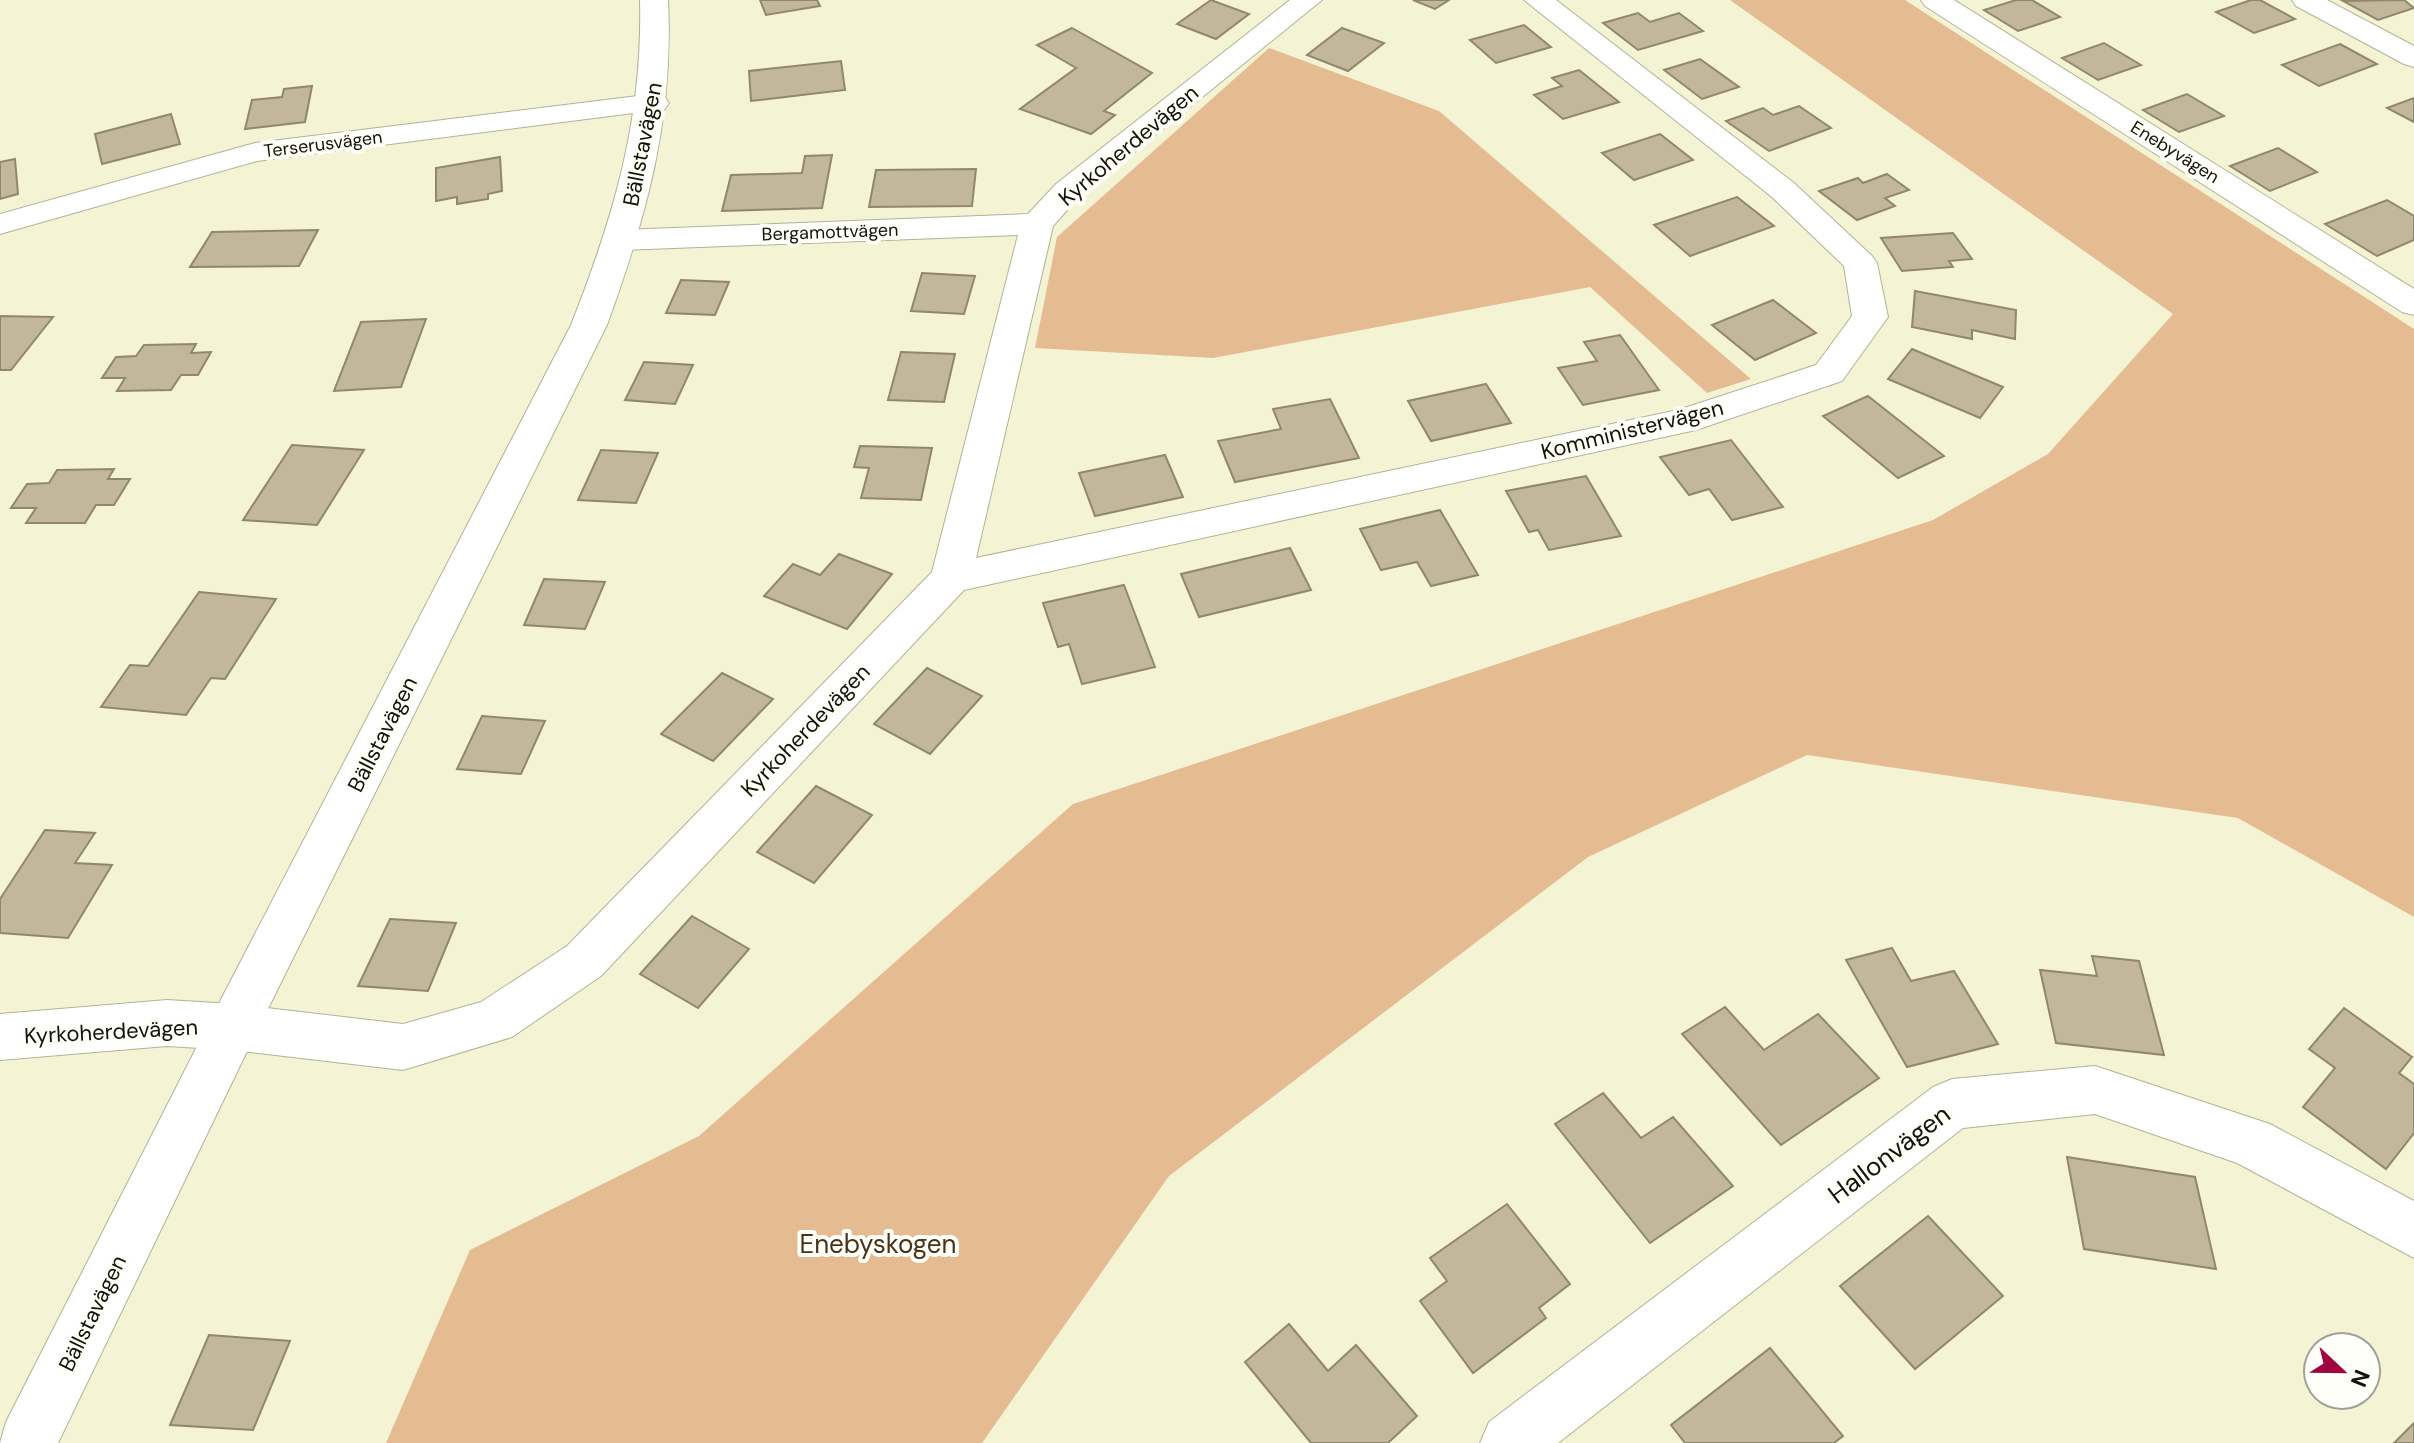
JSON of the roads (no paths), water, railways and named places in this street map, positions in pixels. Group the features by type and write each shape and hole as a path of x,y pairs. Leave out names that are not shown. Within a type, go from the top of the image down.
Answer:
{"street":[{"name":"Bällstavägen","path":"27,1443 233,1027 589,325 622,240 640,175 654,103 657,36 654,0"},
{"name":"Kyrkoherdevägen","path":"0,1037 167,1023 233,1027 403,1047 494,1021 584,961 951,578 1037,224 1067,191 1308,0"},
{"name":"Komministervägen","path":"951,578 1683,421 1829,373 1870,317 1860,263 1783,190 1538,0"},
{"name":"Enebyvägen","path":"1935,0 2414,304"},
{"path":"2306,0 2414,58"},
{"name":"Terserusvägen","path":"0,224 255,152 654,103"},
{"name":"Bergamottvägen","path":"622,240 1037,224"},
{"name":"Hallonvägen","path":"1510,1443 1952,1104 2095,1090 2251,1142 2414,1231"}],"park label":[{"name":"Enebyskogen","path":"878,1244"}]}
